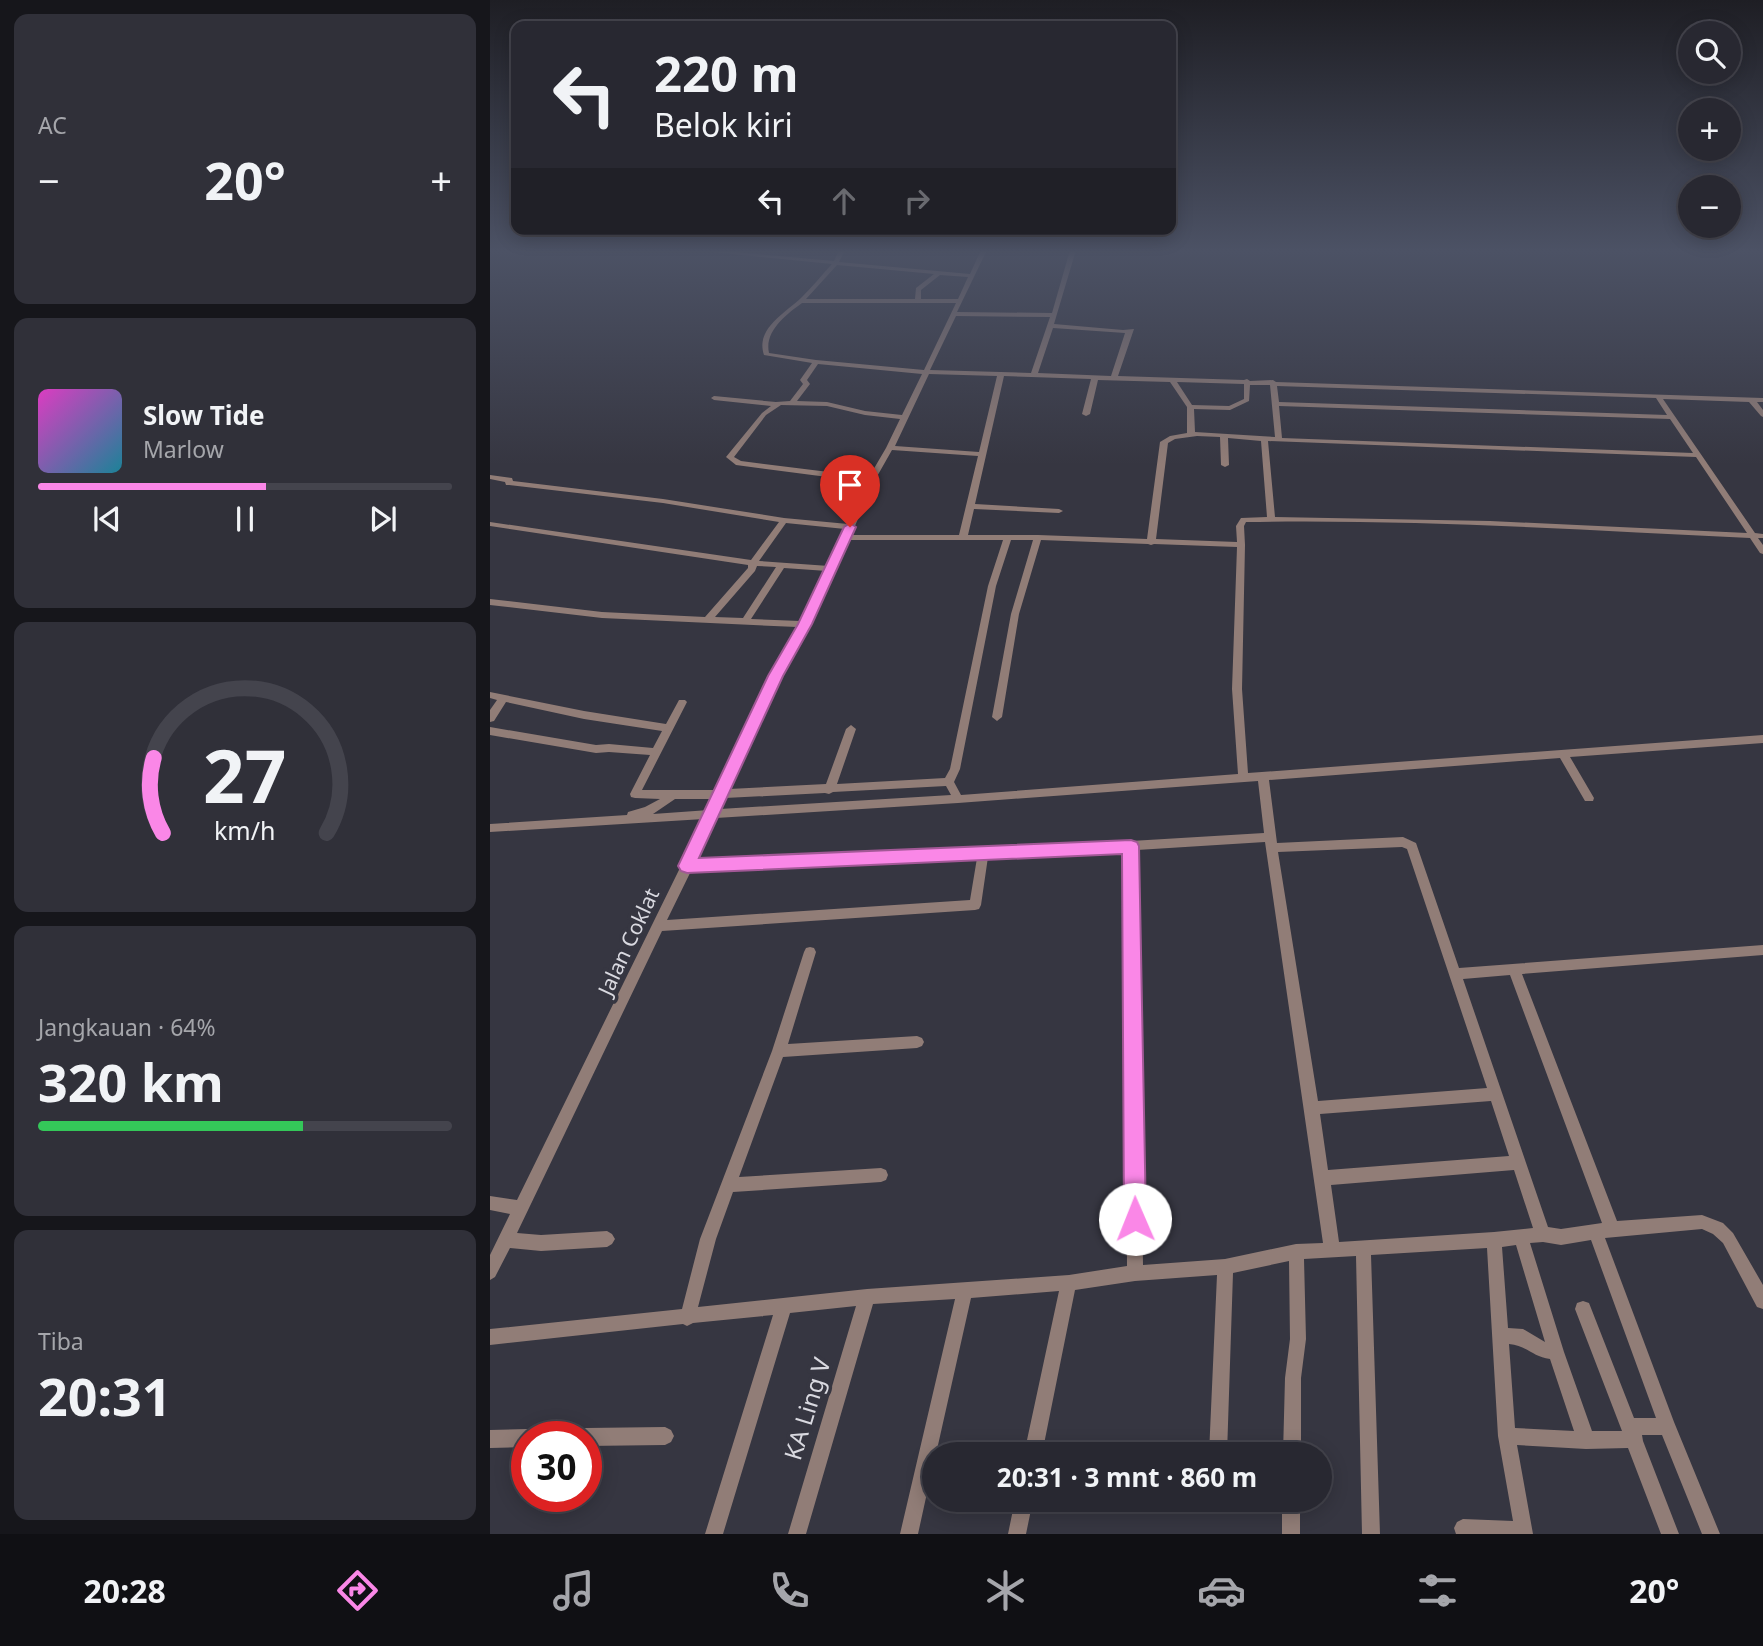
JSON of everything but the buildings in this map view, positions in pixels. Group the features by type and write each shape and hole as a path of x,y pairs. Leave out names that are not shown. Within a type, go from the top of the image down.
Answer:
{"street":[{"path":"780,322 766,336 764,352 774,356 926,371 1763,400"},
{"name":"Jalan Coklat","path":"490,1272 722,794 776,676 832,569 871,480 890,448 951,322"},
{"path":"1034,375 1052,322"},
{"path":"1051,326 1130,331 1114,378"},
{"path":"793,402 807,384 803,380 816,362"},
{"path":"962,537 1001,374"},
{"path":"1086,414 1095,377"},
{"path":"1172,380 1190,407 1191,434"},
{"path":"1190,407 1237,406 1247,400 1247,381"},
{"path":"1273,382 1279,439"},
{"path":"1461,389 1469,411"},
{"path":"1658,396 1758,536 1763,551"},
{"path":"714,398 776,404 793,402 834,405 865,413 904,417"},
{"path":"1751,399 1763,415"},
{"path":"776,404 737,448 730,457 731,460 871,480"},
{"path":"1275,404 1673,417"},
{"path":"1151,542 1164,442 1169,438 1191,434 1264,439 1698,454"},
{"path":"1224,437 1224,465"},
{"path":"1264,439 1272,519"},
{"path":"890,448 983,454"},
{"path":"490,477 509,480 509,483 663,501 848,532 1241,545"},
{"path":"971,506 1059,510"},
{"path":"1243,776 1237,689 1240,526 1244,520 1490,523 1758,536"},
{"path":"709,618 752,569 753,563 782,522"},
{"path":"490,524 753,563 832,569"},
{"path":"958,799 949,782 969,702 992,586 1008,537"},
{"path":"997,717 1015,614 1038,537"},
{"path":"746,620 781,566"},
{"path":"490,602 602,615 805,624"},
{"path":"490,695 584,715 668,728"},
{"path":"490,718 504,698"},
{"path":"682,702 635,794 674,796 949,782"},
{"path":"829,790 851,729"},
{"path":"490,731 596,750 609,748 655,752"},
{"path":"490,828 958,799 1763,739"},
{"path":"1563,755 1589,798"},
{"path":"1263,775 1276,887 1313,1108 1332,1250"},
{"path":"531,826 561,820 639,814 674,796"},
{"path":"687,866 1131,846 1410,844 1543,1234"},
{"path":"1131,846 1135,1273"},
{"path":"657,926 975,905 983,854"},
{"path":"1455,974 1763,950"},
{"path":"687,1318 708,1239 779,1051 810,952"},
{"path":"1514,970 1612,1229"},
{"path":"779,1051 917,1042"},
{"path":"1313,1108 1494,1094"},
{"path":"1323,1178 1518,1162"},
{"path":"728,1185 881,1175"},
{"path":"490,1203 521,1208"},
{"path":"490,1337 867,1297 1069,1283 1135,1273 1225,1266 1296,1252 1494,1240 1543,1234 1561,1237 1612,1229 1702,1222 1718,1228 1736,1249 1763,1301"},
{"path":"1595,1231 1711,1534"},
{"path":"1521,1238 1586,1440"},
{"path":"505,1240 541,1243 607,1239"},
{"path":"1463,1528 1524,1533 1507,1436 1494,1240"},
{"path":"1363,1247 1371,1534"},
{"path":"1292,1442 1293,1378 1298,1339 1296,1252"},
{"path":"1218,1442 1225,1266"},
{"path":"1036,1442 1069,1283"},
{"path":"909,1534 965,1292"},
{"name":"KA Ling V","path":"797,1534 867,1297"},
{"path":"714,1534 784,1306"},
{"path":"1583,1309 1670,1534"},
{"path":"1502,1335 1524,1336 1543,1350 1556,1352"},
{"path":"1507,1436 1586,1440 1664,1426 1670,1430"},
{"path":"602,1437 665,1436"},
{"path":"490,1439 511,1438"},
{"path":"1017,1534 1022,1512"},
{"path":"1291,1512 1291,1534"}],"route":[{"path":"850,527 805,624 776,676 687,866 734,866 1131,846 1135,1219"}]}
